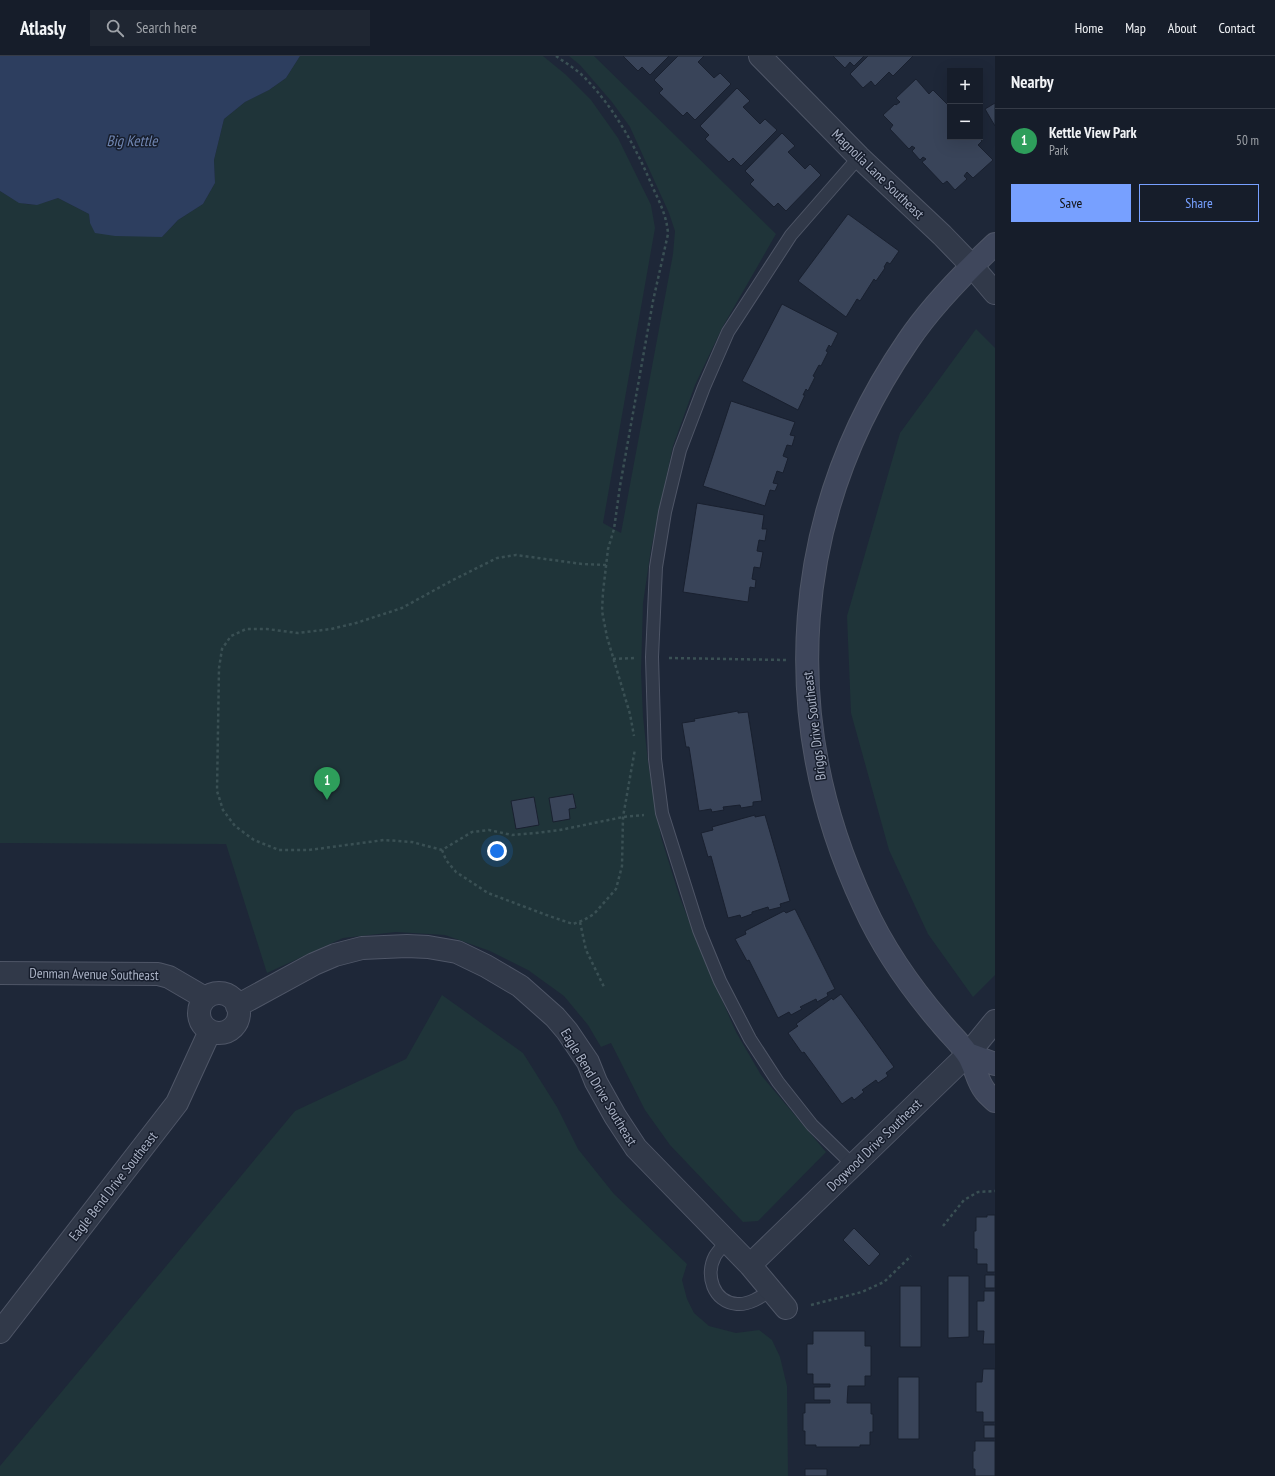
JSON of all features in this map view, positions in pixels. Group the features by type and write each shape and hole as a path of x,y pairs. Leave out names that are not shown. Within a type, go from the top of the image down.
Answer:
{"street":[{"name":"Magnolia Lane Southeast","path":"760,56 859,157 942,235 972,266 995,293"},
{"name":"Briggs Drive Southeast","path":"995,244 972,266 933,308 909,340 881,382 858,427 833,490 817,553 809,606 807,660 810,718 821,786 833,828 847,868 864,908 887,948 912,985 940,1022 968,1054 984,1090 995,1101"},
{"name":"Eagle Bend Drive Southeast","path":"237,1006 314,964 362,948 407,946 457,952 486,966 520,986 555,1017 567,1031 588,1062 596,1082 615,1116 636,1148 750,1265 786,1308"},
{"name":"Denman Avenue Southeast","path":"0,973 158,974 169,977 205,998"},
{"path":"220,993 227,995 234,999 237,1006 239,1014 237,1021 232,1028 225,1032 218,1033 210,1031 200,1020 199,1012 201,1004 205,998 212,994 220,993"},
{"name":"Dogwood Drive Southeast","path":"750,1265 968,1054 995,1021"},
{"name":"Eagle Bend Drive Southeast","path":"0,1332 177,1103 210,1031"},
{"name":"Briggs Drive Southeast","path":"968,1054 995,1064"}],"lane":[{"path":"853,1165 812,1126 778,1082 750,1040 720,981 699,930 662,813 655,759 652,657 656,567 665,512 680,450 704,387 728,332 787,241 859,157"},
{"path":"727,1241 715,1256 712,1267 714,1289 720,1297 728,1302 738,1304 760,1298 771,1290"}],"path":[{"path":"556,56 580,74 602,98 624,128 644,164 664,211 667,224 668,234 654,301 620,486 614,529 608,549 602,611 613,659 630,714 634,737"},
{"path":"606,564 582,564 516,555 497,558 402,608 380,616 325,630 298,633 267,629 246,629 231,636 222,649 219,668 217,791 223,810 235,826 254,840 279,850 309,850 384,840 412,842 442,850 472,832 489,830 512,835 536,833 560,830 623,817 662,813"},
{"path":"613,659 652,657 790,660"},
{"path":"442,850 446,860 456,872 488,893 573,924 580,922 594,914 616,889 622,866 623,817 636,745"},
{"path":"580,922 586,950 604,986"},
{"path":"943,1226 964,1200 978,1192 995,1191"},
{"path":"811,1305 862,1292 884,1282 911,1256"}],"green space":[{"path":"300,56 543,56 565,74 591,100 618,138 651,205 655,228 603,523 621,533 673,254 675,231 669,213 630,127 612,102 580,65 569,56 594,56 776,234 722,328 695,385 673,446 651,549 643,603 641,672 643,717 648,762 661,837 679,895 700,950 736,1032 761,1075 826,1152 758,1221 743,1222 670,1145 645,1110 611,1043 601,1047 588,1025 564,996 528,970 490,951 445,935 396,932 343,938 267,973 226,844 0,843 0,191 22,203 28,204 40,203 58,198 89,214 90,223 162,237 178,220 203,204 215,183 214,160 224,119 245,102 269,90 286,78"},
{"path":"976,329 995,348 995,975 973,997 928,934 889,850 851,713 847,616 900,433"},
{"path":"442,995 523,1053 557,1107 578,1149 614,1194 687,1264 682,1280 687,1299 694,1313 709,1326 736,1333 759,1330 772,1340 780,1357 787,1386 788,1476 0,1476 0,1466 295,1111 406,1059"}],"water":[{"name":"Big Kettle","path":"0,56 300,56 286,78 269,90 245,102 224,119 214,160 215,183 203,204 178,220 162,237 115,236 95,233 90,223 89,214 58,198 37,205 19,203 0,191"}],"building":[{"path":"623,56 669,56 650,75 642,67 638,71"},
{"path":"678,56 704,56 698,62 714,78 720,73 731,84 695,120 687,112 683,116 659,93 663,89 654,80"},
{"path":"833,56 864,56 854,66 850,62 845,68"},
{"path":"868,56 913,56 893,76 889,72 875,86 871,81 863,88 850,74"},
{"path":"916,79 929,94 933,90 947,104 947,140 981,140 978,145 993,160 973,178 967,172 964,176 967,179 955,190 947,181 943,184 922,162 926,159 923,157 920,160 912,151 915,148 912,146 909,149 890,129 893,125 883,115 895,104 896,105 900,102 896,98"},
{"path":"737,88 750,101 743,107 760,124 765,119 777,130 741,166 733,158 729,162 705,139 709,135 700,126"},
{"path":"995,103 995,126 985,109"},
{"path":"782,133 795,146 788,152 805,169 810,164 821,175 786,211 778,203 774,207 750,184 754,180 745,171"},
{"path":"848,214 899,251 890,264 887,262 884,267 885,268 876,281 874,279 860,301 857,299 846,317 798,281"},
{"path":"782,304 838,333 831,347 829,345 826,351 828,352 821,366 819,365 813,376 815,377 808,391 806,389 803,395 805,395 798,410 742,381"},
{"path":"731,401 795,422 790,435 795,436 792,446 787,445 783,456 788,458 783,473 777,471 773,483 778,484 775,491 770,490 765,506 703,486"},
{"path":"697,503 764,515 762,529 767,529 765,541 759,540 757,551 763,552 760,568 754,567 752,579 756,580 755,588 750,587 748,602 683,592"},
{"path":"738,711 738,713 748,712 762,801 753,802 753,806 741,808 740,805 723,807 724,810 712,812 711,809 699,811 689,747 686,747 682,723 695,721 694,719"},
{"path":"573,794 576,808 569,809 570,819 553,822 549,798"},
{"path":"534,797 539,825 516,829 511,801"},
{"path":"755,815 755,817 765,815 790,901 780,904 781,907 769,910 768,907 752,912 752,914 741,918 740,915 728,918 711,856 708,857 701,833 713,830 712,827"},
{"path":"795,909 835,989 827,993 828,996 817,1002 816,999 800,1007 802,1009 791,1015 789,1012 778,1018 749,960 747,961 735,939 746,934 745,931 784,911 786,913"},
{"path":"841,994 894,1067 886,1073 888,1076 878,1083 876,1080 862,1090 864,1092 854,1100 852,1097 842,1104 804,1052 802,1053 788,1033 798,1026 796,1024 832,998 833,1000"},
{"path":"987,1215 995,1215 995,1272 987,1272 987,1264 977,1264 977,1249 974,1249 976,1217 987,1217"},
{"path":"854,1228 880,1254 869,1266 843,1240"},
{"path":"985,1275 995,1275 995,1288 985,1288"},
{"path":"948,1276 969,1276 969,1337 948,1338"},
{"path":"900,1286 921,1286 921,1347 900,1347"},
{"path":"984,1291 995,1291 995,1344 983,1344 984,1331 977,1331 977,1301 984,1301"},
{"path":"813,1331 865,1331 865,1346 871,1346 871,1376 865,1376 865,1386 848,1386 847,1403 871,1403 871,1414 873,1414 873,1432 870,1432 870,1445 860,1445 860,1447 816,1447 816,1445 805,1445 803,1413 805,1413 805,1403 830,1403 830,1400 814,1400 814,1387 830,1387 830,1384 813,1384 813,1374 807,1374 807,1344 813,1344"},
{"path":"983,1369 995,1369 995,1422 983,1422 983,1412 976,1412 976,1382 982,1382"},
{"path":"898,1377 919,1377 919,1439 898,1439"},
{"path":"984,1425 995,1425 995,1438 984,1438"},
{"path":"975,1441 995,1441 995,1476 975,1476 975,1469 973,1469 973,1451 975,1451"},
{"path":"805,1469 827,1469 827,1476 805,1476"}],"place":[{"name":"Kettle View Park","path":"327,800"}]}
